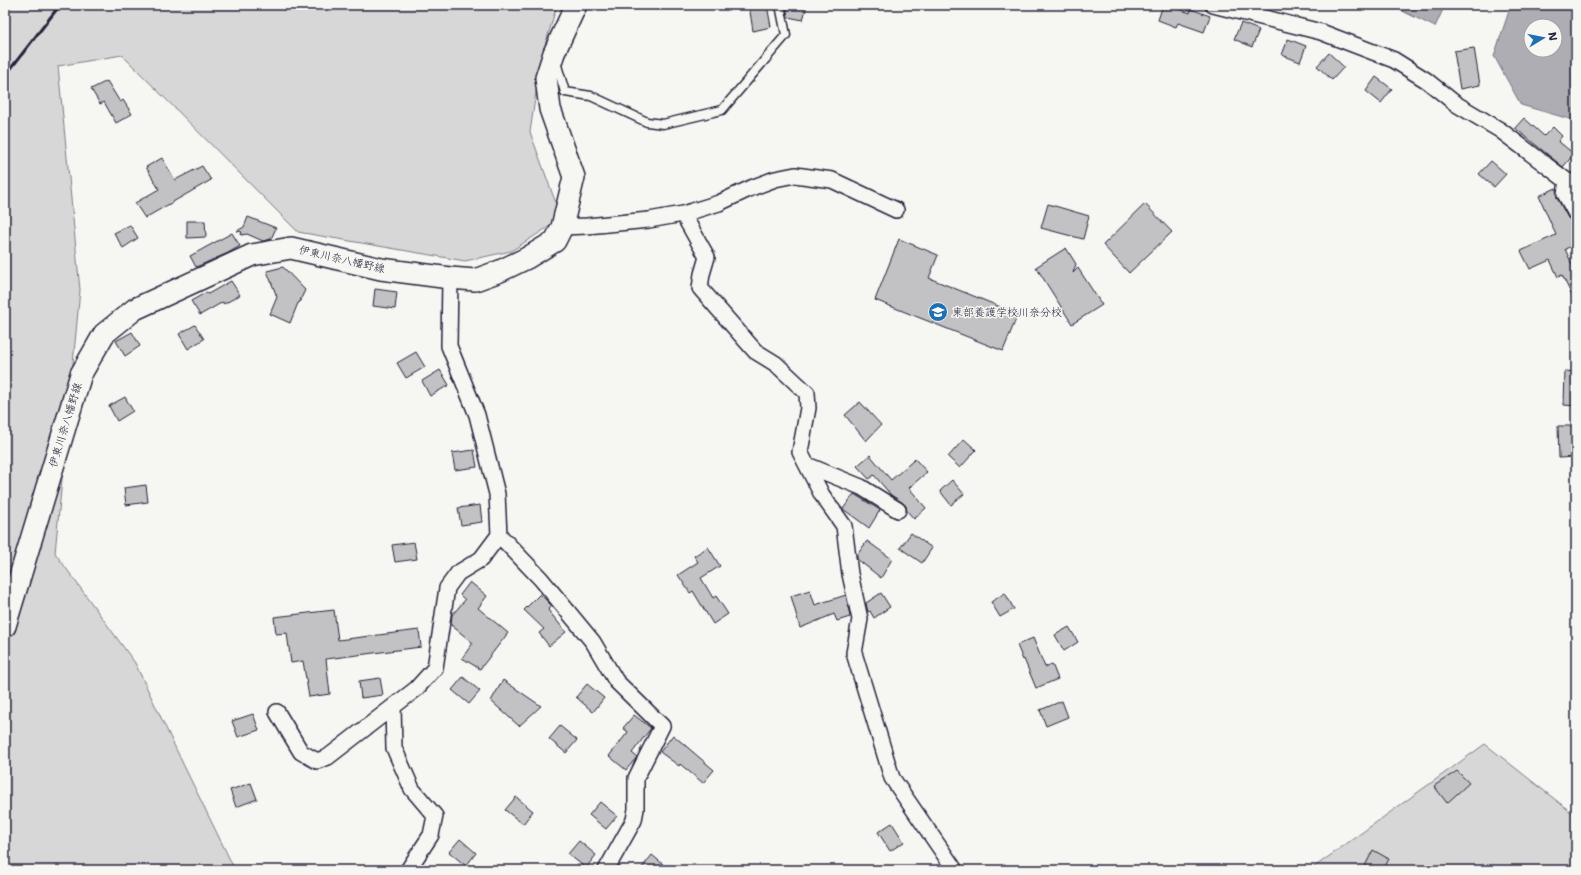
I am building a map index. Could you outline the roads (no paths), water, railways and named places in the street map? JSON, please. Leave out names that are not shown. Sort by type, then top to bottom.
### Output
[{"type":"main road","name":"伊東川奈八幡野線","points":[[5,626],[81,374],[104,334],[134,309],[252,255],[291,248],[381,269],[474,280],[500,271],[527,258],[555,241],[562,227],[574,177],[550,109],[546,78],[554,53],[576,5]]},
{"type":"street","points":[[1213,5],[1321,32],[1394,60],[1426,80],[1456,104],[1500,130],[1571,182],[1565,194],[1576,214]]},
{"type":"street","points":[[562,227],[633,222],[683,214],[719,203],[775,179],[795,175],[832,180],[896,210]]},
{"type":"street","points":[[683,214],[707,257],[700,288],[755,350],[776,364],[807,393],[808,408],[800,452],[822,495],[844,526],[850,574],[860,618],[854,653],[892,778],[955,870]]},
{"type":"street","points":[[277,712],[301,752],[317,762],[328,757],[416,689],[435,668],[447,588],[458,574],[481,559],[499,535],[497,494],[477,415],[449,346],[450,278]]},
{"type":"street","points":[[807,465],[861,486],[898,510]]},
{"type":"street","points":[[499,535],[541,579],[593,642],[616,681],[662,726],[636,778],[636,809],[634,820],[606,870]]},
{"type":"street","points":[[393,707],[394,748],[412,789],[435,816],[431,836],[412,868]]},
{"type":"lane","points":[[554,53],[565,92],[591,96],[647,122],[663,124],[722,110],[786,35],[780,5]]},
{"type":"railway","points":[[5,76],[60,5]]},
{"type":"place","name":"東部養護学校川奈分校","points":[[938,312]]}]
